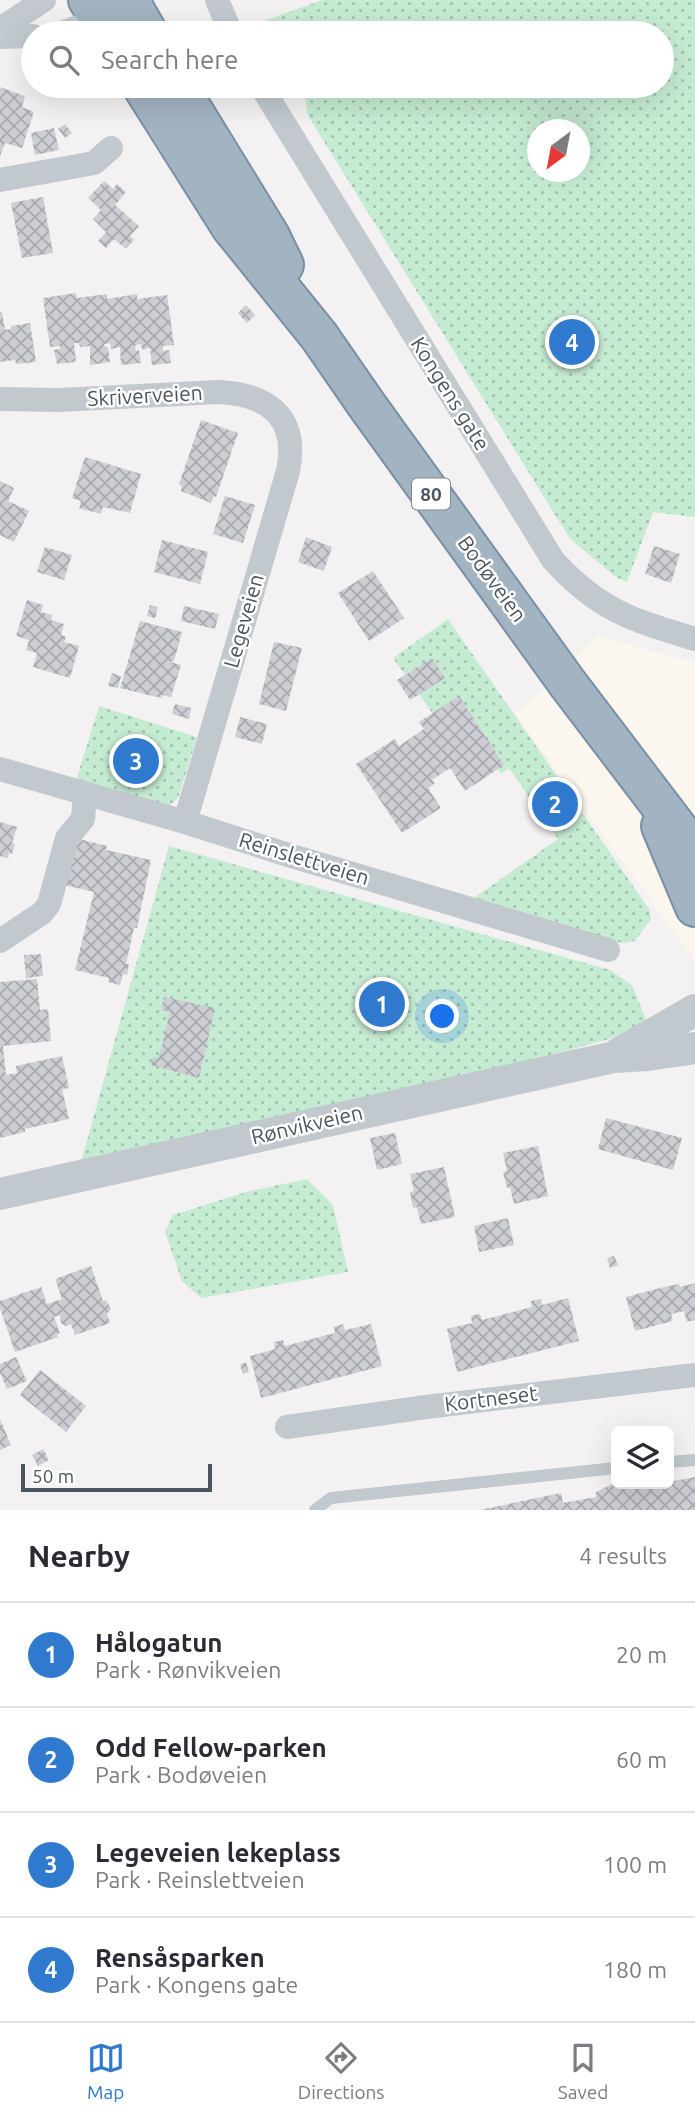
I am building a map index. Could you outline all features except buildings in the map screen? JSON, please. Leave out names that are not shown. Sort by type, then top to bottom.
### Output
[{"type":"highway","points":[[108,10],[127,21]]},
{"type":"highway","name":"Bodøveien","points":[[150,98],[231,227],[319,336],[644,785],[695,851]]},
{"type":"highway","name":"Bodøveien","points":[[185,98],[270,236],[319,336]]},
{"type":"highway","name":"Bodøveien","points":[[644,785],[695,907]]},
{"type":"street","points":[[0,29],[44,0]]},
{"type":"street","points":[[225,2],[229,21]]},
{"type":"street","points":[[86,21],[108,10]]},
{"type":"street","points":[[0,37],[21,36]]},
{"type":"street","name":"Kongens gate","points":[[268,98],[553,560],[574,583],[613,610],[628,618],[695,639]]},
{"type":"street","points":[[0,180],[94,163],[111,148]]},
{"type":"street","name":"Skriverveien","points":[[0,399],[59,400],[240,393],[259,399],[273,408],[282,420]]},
{"type":"street","name":"Legeveien","points":[[185,822],[288,471],[289,438],[282,420]]},
{"type":"street","name":"Reinslettveien","points":[[0,769],[608,950]]},
{"type":"street","points":[[0,941],[42,913],[49,904],[67,838],[83,819],[85,795]]},
{"type":"street","name":"Rønvikveien","points":[[614,1057],[695,1010]]},
{"type":"street","name":"Rønvikveien","points":[[0,1194],[614,1057],[695,1048]]},
{"type":"street","name":"Kortneset","points":[[287,1427],[426,1407],[695,1375]]},
{"type":"lane","points":[[674,1462],[695,1460]]},
{"type":"lane","points":[[315,1510],[331,1498],[611,1469]]},
{"type":"shaded area","points":[[598,636],[695,663],[695,961],[515,714]]},
{"type":"green space","points":[[322,0],[695,0],[695,517],[653,512],[627,582],[616,577],[570,539],[307,114],[305,98],[674,98],[674,21],[264,21]]},
{"type":"green space","points":[[448,619],[649,909],[651,919],[635,941],[624,943],[608,940],[471,900],[558,839],[509,768],[501,774],[455,706],[436,718],[393,658]]},
{"type":"green space","points":[[99,706],[197,737],[178,798],[168,807],[75,784]]},
{"type":"green space","points":[[169,846],[610,970],[632,985],[648,1024],[609,1039],[533,1060],[81,1162]]},
{"type":"green space","points":[[307,1179],[333,1205],[348,1272],[201,1298],[182,1281],[165,1232],[173,1215],[246,1192]]},
{"type":"place","name":"Rensåsparken","points":[[572,342]]},
{"type":"place","name":"Legeveien lekeplass","points":[[136,761]]},
{"type":"place","name":"Odd Fellow-parken","points":[[555,804]]},
{"type":"place","name":"Hålogatun","points":[[382,1004]]}]
